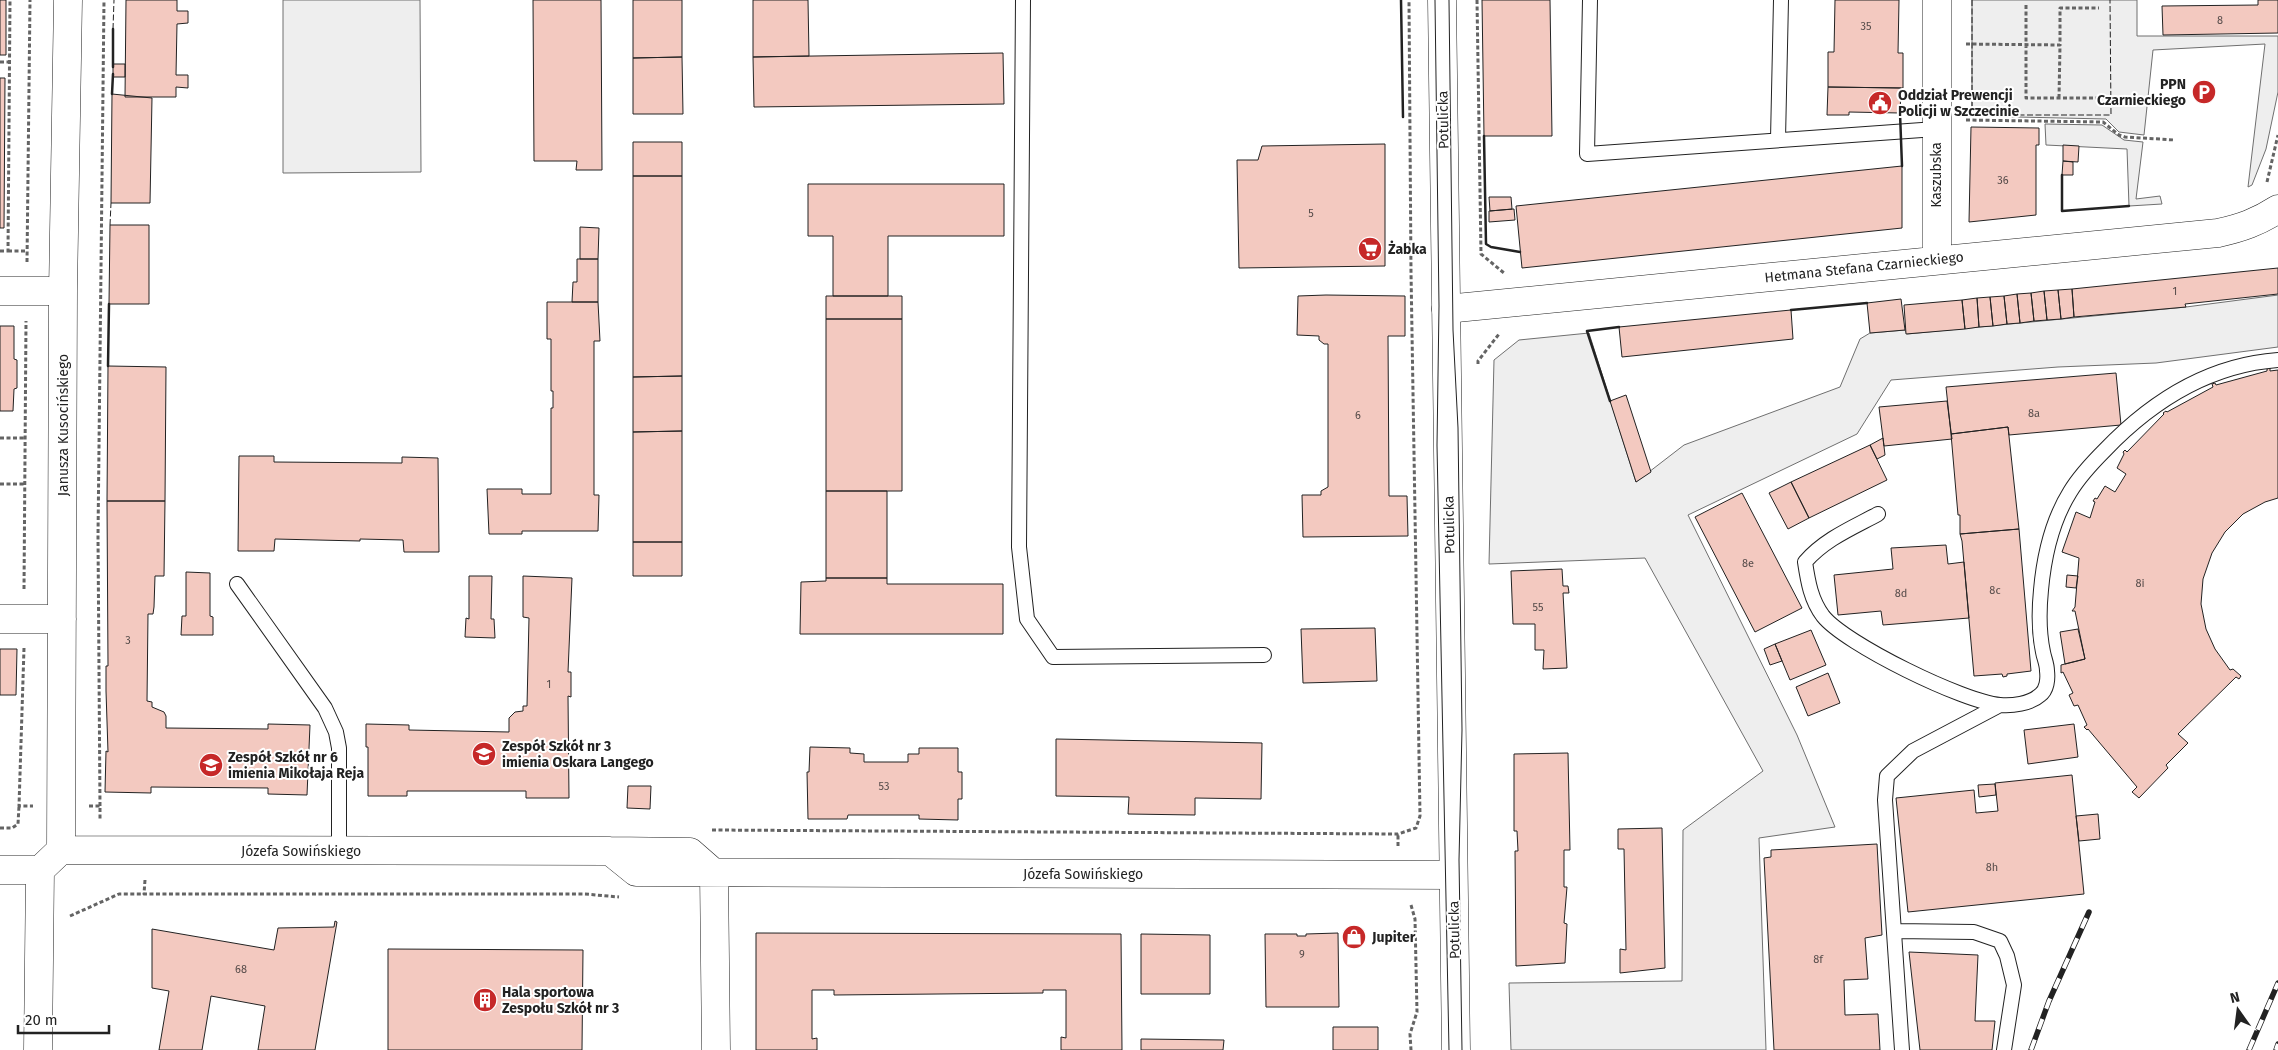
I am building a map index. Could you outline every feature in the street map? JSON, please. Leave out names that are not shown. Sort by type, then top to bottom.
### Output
[{"type":"street","name":"Janusza Kusocińskiego","points":[[61,850],[63,291],[68,0]]},
{"type":"street","name":"Potulicka","points":[[1442,0],[1456,1050]]},
{"type":"street","name":"Kaszubska","points":[[1937,0],[1937,259]]},
{"type":"street","name":"Hetmana Stefana Czarnieckiego","points":[[1446,309],[1937,259],[2218,233],[2250,224],[2272,200]]},
{"type":"street","points":[[13,291],[63,291]]},
{"type":"street","points":[[12,619],[62,619]]},
{"type":"street","points":[[0,870],[40,870],[61,850]]},
{"type":"street","name":"Józefa Sowińskiego","points":[[61,850],[690,852],[714,873],[1453,875]]},
{"type":"street","points":[[38,1050],[40,870]]},
{"type":"street","points":[[714,873],[716,1050]]},
{"type":"lane","points":[[1023,0],[1019,547],[1027,619],[1053,657],[1264,655]]},
{"type":"lane","points":[[1590,0],[1587,154],[1936,129]]},
{"type":"lane","points":[[1778,139],[1782,0]]},
{"type":"lane","points":[[1878,514],[1816,549],[1805,562],[1809,589],[1815,604],[1830,624],[1862,646],[1912,673],[1963,696],[2000,705],[2030,702],[2040,695],[2046,687],[2048,671],[2043,650],[2040,617],[2044,560],[2058,515],[2070,491],[2091,465],[2137,420],[2182,389],[2209,376],[2233,368],[2278,360]]},
{"type":"lane","points":[[237,584],[325,708],[336,732],[339,748],[339,851]]},
{"type":"lane","points":[[1902,1050],[1884,800],[1887,776],[1913,751],[2000,705]]},
{"type":"lane","points":[[1894,931],[1974,932],[2000,941],[2007,956],[2014,986],[2004,1050]]},
{"type":"path","points":[[8,252],[10,0]]},
{"type":"path","points":[[0,828],[12,828],[18,824],[20,806],[12,619],[24,484],[25,438],[13,291],[27,251],[30,0]]},
{"type":"path","points":[[100,826],[98,536],[104,0]]},
{"type":"path","points":[[703,830],[1398,834],[1416,828],[1420,816],[1411,272],[1409,0]]},
{"type":"path","points":[[1477,0],[1481,254],[1504,273],[1514,272]]},
{"type":"path","points":[[2026,5],[2026,98],[2100,98]]},
{"type":"path","points":[[2059,98],[2060,8],[2099,8]]},
{"type":"path","points":[[1966,54],[1967,35]]},
{"type":"path","points":[[1966,44],[2060,45]]},
{"type":"path","points":[[0,62],[10,62]]},
{"type":"path","points":[[1965,110],[1965,129]]},
{"type":"path","points":[[1965,120],[2103,122],[2119,135],[2125,137],[2175,140]]},
{"type":"path","points":[[2272,200],[2278,135]]},
{"type":"path","points":[[0,251],[27,251]]},
{"type":"path","points":[[0,438],[25,438]]},
{"type":"path","points":[[0,484],[24,484]]},
{"type":"path","points":[[20,806],[100,806]]},
{"type":"path","points":[[66,918],[119,894],[144,894]]},
{"type":"path","points":[[1404,901],[1410,904],[1415,920],[1417,1012],[1410,1034],[1411,1050]]},
{"type":"shaded area","points":[[283,0],[420,0],[421,172],[283,173]]},
{"type":"shaded area","points":[[1972,0],[2137,0],[2137,36],[2278,36],[2278,92],[2266,149],[2252,185],[2248,187],[2265,44],[2153,50],[2144,135],[2119,132],[2106,119],[1972,116]]},
{"type":"shaded area","points":[[2045,124],[2102,125],[2124,140],[2143,142],[2136,199],[2160,196],[2162,204],[2129,206],[2127,149],[2046,145]]},
{"type":"shaded area","points":[[2278,295],[2278,347],[2156,363],[2058,367],[1891,380],[1857,434],[1688,515],[1797,735],[1835,827],[1759,838],[1766,1050],[1511,1050],[1509,983],[1682,981],[1683,830],[1763,771],[1645,558],[1489,564],[1494,360],[1519,340],[1589,333],[1636,482],[1684,445],[1840,387],[1860,339],[1870,333],[1905,330],[1907,334],[2186,307]]},
{"type":"building","points":[[0,0],[6,0],[6,55],[0,55]]},
{"type":"building","points":[[126,0],[177,0],[177,11],[188,11],[188,23],[177,24],[176,75],[188,75],[188,88],[176,87],[176,97],[125,97]]},
{"type":"building","points":[[533,0],[601,0],[602,170],[576,170],[577,161],[534,161]]},
{"type":"building","points":[[633,0],[682,0],[682,57],[633,58]]},
{"type":"building","points":[[753,0],[808,0],[809,56],[753,57]]},
{"type":"building","points":[[1482,0],[1550,0],[1552,136],[1484,136]]},
{"type":"building","points":[[1835,0],[1899,0],[1898,53],[1903,53],[1903,88],[1828,87],[1828,52],[1834,52]]},
{"type":"building","points":[[2258,0],[2278,0],[2278,33],[2163,35],[2162,6],[2258,5]]},
{"type":"building","points":[[1003,53],[1004,104],[754,107],[753,57]]},
{"type":"building","points":[[682,57],[683,114],[633,114],[633,58]]},
{"type":"building","points":[[113,64],[125,64],[125,77],[113,77]]},
{"type":"building","points":[[0,78],[5,78],[4,228],[0,228]]},
{"type":"building","points":[[1828,87],[1901,88],[1900,113],[1849,112],[1849,115],[1827,115]]},
{"type":"building","points":[[112,94],[152,98],[150,203],[111,203]]},
{"type":"building","points":[[1971,127],[2039,128],[2039,145],[2036,145],[2036,215],[1969,222]]},
{"type":"building","points":[[633,142],[682,142],[682,176],[633,176]]},
{"type":"building","points":[[1385,144],[1385,266],[1239,268],[1237,160],[1258,160],[1262,146]]},
{"type":"building","points":[[2063,145],[2079,146],[2078,162],[2063,161]]},
{"type":"building","points":[[2063,161],[2073,162],[2073,175],[2062,175]]},
{"type":"building","points":[[1902,166],[1902,228],[1522,268],[1516,206]]},
{"type":"building","points":[[633,176],[682,176],[682,376],[633,377]]},
{"type":"building","points":[[808,184],[1004,184],[1004,236],[888,236],[888,296],[833,296],[833,236],[808,236]]},
{"type":"building","points":[[1489,197],[1511,197],[1512,209],[1490,211]]},
{"type":"building","points":[[1514,209],[1515,220],[1489,222],[1489,211]]},
{"type":"building","points":[[110,225],[149,225],[149,304],[109,304]]},
{"type":"building","points":[[580,227],[599,228],[598,259],[580,259]]},
{"type":"building","points":[[577,259],[598,259],[598,302],[572,302],[573,282],[577,282]]},
{"type":"building","points":[[2278,268],[2278,294],[2185,304],[2186,307],[2074,317],[2072,289]]},
{"type":"building","points":[[2072,289],[2074,317],[2061,319],[2058,290]]},
{"type":"building","points":[[2058,290],[2061,319],[2047,320],[2044,291]]},
{"type":"building","points":[[2044,291],[2047,320],[2034,321],[2031,293]]},
{"type":"building","points":[[2031,293],[2034,321],[2020,323],[2017,294]]},
{"type":"building","points":[[2017,294],[2020,323],[2007,324],[2004,296]]},
{"type":"building","points":[[826,296],[902,296],[902,319],[826,319]]},
{"type":"building","points":[[1298,296],[1405,296],[1405,336],[1388,336],[1389,496],[1407,496],[1408,536],[1303,537],[1302,495],[1321,495],[1321,491],[1328,487],[1328,344],[1324,344],[1319,340],[1319,336],[1297,335]]},
{"type":"building","points":[[2004,296],[2007,324],[1993,326],[1990,297]]},
{"type":"building","points":[[1990,297],[1993,326],[1979,327],[1977,298]]},
{"type":"building","points":[[1977,298],[1979,327],[1965,329],[1962,300]]},
{"type":"building","points":[[1901,299],[1905,330],[1870,333],[1867,303]]},
{"type":"building","points":[[1962,300],[1965,329],[1906,334],[1904,305]]},
{"type":"building","points":[[547,302],[598,302],[600,341],[594,341],[594,495],[599,495],[598,531],[522,531],[522,534],[489,534],[487,489],[522,489],[522,494],[551,494],[551,408],[553,408],[553,391],[551,391],[551,339],[547,339]]},
{"type":"building","points":[[1791,310],[1793,339],[1622,357],[1619,327]]},
{"type":"building","points":[[826,319],[902,319],[902,491],[826,491]]},
{"type":"building","points":[[0,326],[14,326],[14,359],[17,360],[17,388],[14,389],[13,411],[0,411]]},
{"type":"building","points":[[108,366],[166,367],[165,501],[107,501]]},
{"type":"building","points":[[2270,368],[2270,371],[2278,370],[2278,498],[2265,502],[2243,514],[2225,532],[2212,553],[2203,579],[2201,604],[2206,629],[2215,649],[2230,670],[2233,669],[2241,676],[2239,679],[2236,677],[2178,734],[2188,743],[2166,765],[2168,768],[2139,798],[2132,792],[2137,787],[2088,729],[2084,727],[2087,725],[2078,705],[2074,706],[2069,695],[2073,693],[2063,672],[2061,673],[2061,665],[2085,659],[2075,611],[2072,611],[2075,607],[2079,558],[2062,552],[2076,512],[2090,518],[2095,502],[2093,501],[2095,498],[2097,499],[2105,486],[2115,492],[2126,474],[2117,468],[2124,454],[2123,452],[2125,450],[2127,452],[2163,413],[2213,387],[2212,384],[2215,383],[2216,385],[2267,371]]},
{"type":"building","points":[[2116,373],[2121,425],[2009,435],[2008,427],[1951,434],[1946,387]]},
{"type":"building","points":[[682,376],[682,431],[633,432],[633,377]]},
{"type":"building","points":[[1626,395],[1651,472],[1636,482],[1610,401]]},
{"type":"building","points":[[1947,401],[1952,439],[1884,446],[1879,407]]},
{"type":"building","points":[[2008,427],[2019,529],[1960,534],[1960,515],[1958,515],[1951,434]]},
{"type":"building","points":[[682,431],[682,542],[633,542],[633,432]]},
{"type":"building","points":[[1883,438],[1885,455],[1877,459],[1870,445]]},
{"type":"building","points":[[1870,445],[1887,480],[1809,518],[1791,482]]},
{"type":"building","points":[[239,456],[274,456],[274,462],[402,463],[402,457],[438,458],[439,552],[404,552],[403,540],[360,539],[360,541],[275,539],[274,551],[238,551]]},
{"type":"building","points":[[1791,482],[1809,518],[1788,529],[1769,493]]},
{"type":"building","points":[[826,491],[887,491],[887,578],[826,578]]},
{"type":"building","points":[[1742,493],[1802,608],[1755,632],[1695,517]]},
{"type":"building","points":[[107,501],[165,501],[164,576],[155,576],[153,614],[148,614],[147,701],[152,702],[152,707],[164,712],[166,728],[268,729],[268,724],[310,725],[307,795],[268,794],[268,788],[151,787],[151,793],[105,792],[106,751],[108,752],[106,691],[106,666],[108,666]]},
{"type":"building","points":[[2019,529],[2031,671],[2007,674],[2007,676],[2003,677],[2002,674],[1974,676],[1960,534]]},
{"type":"building","points":[[633,542],[682,542],[682,576],[633,576]]},
{"type":"building","points":[[1946,545],[1948,564],[1964,562],[1969,618],[1883,625],[1881,611],[1838,615],[1834,575],[1893,569],[1891,548]]},
{"type":"building","points":[[1562,569],[1563,586],[1568,586],[1569,593],[1563,593],[1567,668],[1543,669],[1544,650],[1535,650],[1535,624],[1513,624],[1511,571]]},
{"type":"building","points":[[186,572],[210,573],[210,616],[213,617],[213,635],[181,635],[182,616],[186,616]]},
{"type":"building","points":[[2067,575],[2078,576],[2076,588],[2066,587]]},
{"type":"building","points":[[469,576],[492,576],[491,619],[494,619],[495,638],[465,637],[466,618],[469,619]]},
{"type":"building","points":[[523,576],[572,578],[568,672],[571,672],[571,697],[568,696],[569,798],[526,798],[526,791],[407,791],[407,796],[368,796],[366,724],[409,725],[409,730],[509,732],[509,718],[515,712],[523,711],[523,706],[527,706],[529,618],[523,617]]},
{"type":"building","points":[[826,578],[887,578],[887,584],[1003,584],[1003,634],[800,634],[801,582],[826,581]]},
{"type":"building","points":[[1375,628],[1377,681],[1303,683],[1301,629]]},
{"type":"building","points":[[2078,629],[2085,659],[2065,664],[2060,632]]},
{"type":"building","points":[[1811,630],[1826,665],[1790,680],[1775,644]]},
{"type":"building","points":[[1775,644],[1782,661],[1770,665],[1764,649]]},
{"type":"building","points":[[0,649],[17,649],[16,695],[0,695]]},
{"type":"building","points":[[1828,673],[1840,703],[1808,716],[1796,687]]},
{"type":"building","points":[[2074,724],[2078,757],[2028,764],[2024,730]]},
{"type":"building","points":[[1056,739],[1262,743],[1261,799],[1195,798],[1195,815],[1128,814],[1129,797],[1056,796]]},
{"type":"building","points":[[810,747],[850,748],[850,753],[864,754],[864,762],[908,762],[908,754],[919,754],[919,748],[958,748],[958,772],[962,772],[962,799],[958,799],[958,820],[919,819],[919,815],[848,815],[847,819],[808,819],[807,772],[809,772]]},
{"type":"building","points":[[1568,753],[1570,850],[1564,850],[1564,887],[1567,887],[1564,923],[1567,924],[1565,963],[1516,966],[1515,851],[1518,851],[1517,831],[1514,831],[1514,754]]},
{"type":"building","points":[[2072,775],[2084,894],[1908,912],[1896,798],[1974,790],[1976,813],[1998,811],[1995,783]]},
{"type":"building","points":[[1995,784],[1996,795],[1979,797],[1978,785]]},
{"type":"building","points":[[628,786],[651,786],[650,809],[627,808]]},
{"type":"building","points":[[2098,814],[2100,839],[2079,841],[2076,816]]},
{"type":"building","points":[[1662,828],[1665,968],[1620,973],[1620,949],[1626,950],[1624,849],[1618,849],[1618,829]]},
{"type":"building","points":[[1877,844],[1882,935],[1865,938],[1868,979],[1844,980],[1845,1015],[1878,1014],[1880,1050],[1774,1050],[1764,858],[1771,857],[1771,850]]},
{"type":"building","points":[[335,921],[337,922],[315,1050],[258,1050],[265,1006],[211,996],[202,1050],[159,1050],[169,991],[152,988],[152,929],[274,950],[278,928],[334,927]]},
{"type":"building","points":[[756,933],[1121,934],[1122,1050],[1061,1050],[1061,1037],[1066,1038],[1066,990],[1043,990],[1043,993],[834,995],[834,990],[812,990],[812,1039],[817,1038],[817,1050],[756,1050]]},
{"type":"building","points":[[1338,933],[1339,1007],[1266,1007],[1265,934],[1297,934],[1297,936],[1306,936],[1306,934]]},
{"type":"building","points":[[1141,934],[1210,935],[1210,994],[1141,994]]},
{"type":"building","name":"Hala sportowa Zespołu Szkół nr 3","points":[[388,949],[583,950],[582,1050],[388,1050]]},
{"type":"building","points":[[1909,952],[1978,955],[1975,1021],[1995,1021],[1992,1050],[1920,1050]]},
{"type":"building","points":[[1333,1027],[1378,1027],[1378,1050],[1333,1050]]},
{"type":"building","points":[[1141,1039],[1224,1040],[1223,1050],[1141,1050]]},
{"type":"tram line","points":[[1435,0],[1439,306],[1437,445],[1449,1050]]},
{"type":"tram line","points":[[1449,0],[1453,330],[1458,428],[1462,730],[1459,860],[1462,1050]]},
{"type":"railway","points":[[2031,1050],[2049,1001],[2089,912]]},
{"type":"railway","points":[[2249,1050],[2278,983]]},
{"type":"railway","points":[[2276,1050],[2278,1044]]},
{"type":"fence","points":[[113,29],[114,0]]},
{"type":"fence","points":[[1972,0],[1972,115],[2111,115],[2110,0]]},
{"type":"fence","points":[[110,225],[111,203]]},
{"type":"wall","points":[[1401,0],[1403,117]]},
{"type":"wall","points":[[113,29],[113,67]]},
{"type":"wall","points":[[112,94],[113,74]]},
{"type":"wall","points":[[1900,113],[1902,166]]},
{"type":"wall","points":[[1484,136],[1486,244],[1491,247],[1520,252]]},
{"type":"wall","points":[[2062,175],[2062,211],[2129,206]]},
{"type":"wall","points":[[1791,310],[1867,303]]},
{"type":"wall","points":[[108,366],[109,304]]},
{"type":"wall","points":[[1610,401],[1587,331],[1619,327]]},
{"type":"place","name":"PPN Czarnieckiego","points":[[2204,92]]},
{"type":"place","name":"Oddział Prewencji Policji w Szczecinie","points":[[1880,103]]},
{"type":"place","name":"Żabka","points":[[1370,249]]},
{"type":"place","name":"Zespół Szkół nr 3 imienia Oskara Langego","points":[[484,754]]},
{"type":"place","name":"Zespół Szkół nr 6 imienia Mikołaja Reja","points":[[211,765]]},
{"type":"place","name":"Jupiter","points":[[1354,937]]},
{"type":"place","name":"Hala sportowa Zespołu Szkół nr 3","points":[[485,1000]]}]
